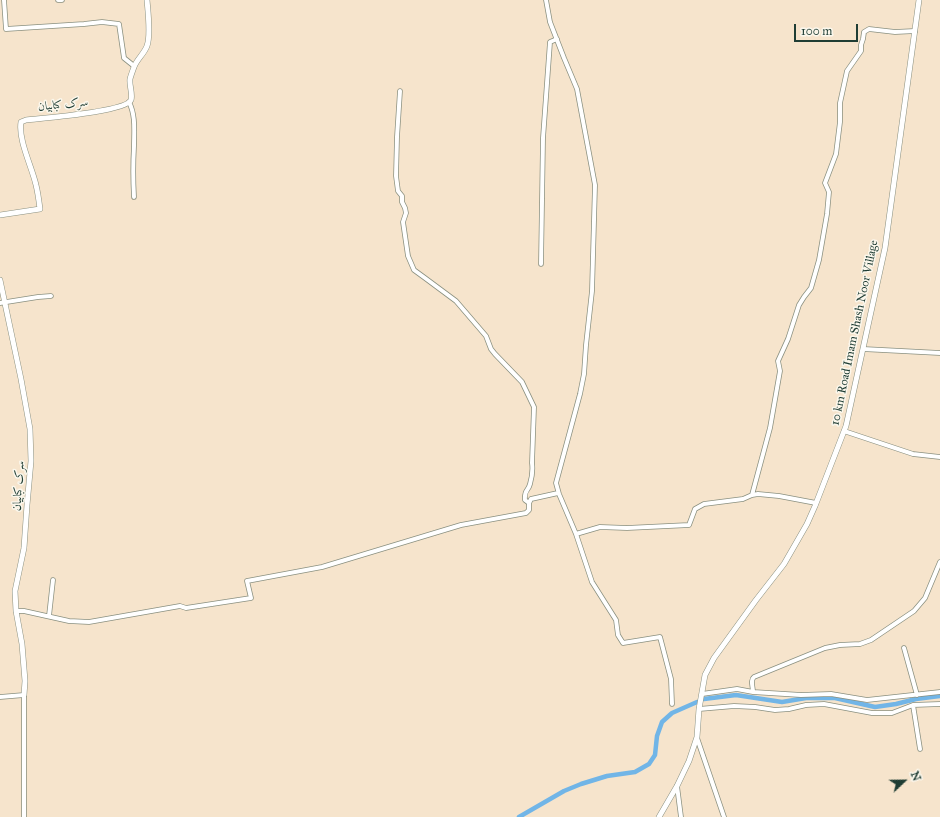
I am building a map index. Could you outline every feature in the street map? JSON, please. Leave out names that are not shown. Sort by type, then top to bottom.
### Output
[{"type":"street","points":[[4,0],[6,29],[102,22],[119,24],[124,58],[134,66]]},
{"type":"street","points":[[134,197],[134,121],[133,110],[129,102],[131,98],[130,79],[134,66],[147,44],[147,0]]},
{"type":"street","points":[[546,0],[550,22],[577,89],[595,185],[592,291],[584,374],[556,483],[558,493],[576,534],[592,582],[616,620],[618,635],[623,643],[660,637],[671,679],[672,704]]},
{"type":"street","name":"10 km Road Imam Shash Noor Village","points":[[659,817],[677,786],[689,761],[697,737],[698,709],[705,675],[714,658],[784,564],[807,524],[846,426],[885,248],[919,0]]},
{"type":"street","points":[[752,495],[770,428],[780,371],[778,361],[788,339],[799,305],[811,288],[819,260],[827,214],[829,192],[825,183],[836,154],[840,122],[840,103],[847,71],[861,51],[864,32],[869,29],[895,32],[915,31]]},
{"type":"street","points":[[541,264],[543,138],[550,42],[557,39]]},
{"type":"street","points":[[400,91],[396,176],[398,191],[402,196],[402,202],[406,213],[403,222],[408,256],[414,270],[456,301],[467,313],[486,336],[491,349],[522,382],[534,407],[533,469],[530,486],[524,494],[525,500],[529,503]]},
{"type":"street","name":"سرک کبابیان","points":[[0,215],[40,209],[36,185],[25,150],[20,127],[21,122],[26,120],[103,111],[129,102]]},
{"type":"street","name":"سرک کبابیان","points":[[0,280],[2,302],[21,379],[30,429],[31,461],[24,548],[15,591],[16,611],[22,644],[25,681],[24,695]]},
{"type":"street","points":[[2,302],[52,296]]},
{"type":"street","points":[[863,349],[940,353]]},
{"type":"street","points":[[844,430],[913,454],[940,457]]},
{"type":"street","points":[[16,611],[24,611],[69,621],[89,622],[180,606],[186,608],[251,598],[247,581],[322,567],[461,525],[526,513],[531,499],[558,493]]},
{"type":"street","points":[[576,534],[600,527],[627,528],[689,525],[694,509],[704,504],[743,499],[758,494],[779,496],[816,503]]},
{"type":"street","points":[[753,692],[752,680],[754,677],[825,648],[840,645],[860,644],[871,640],[914,611],[925,598],[940,562]]},
{"type":"street","points":[[48,616],[53,580]]},
{"type":"street","points":[[904,648],[917,695]]},
{"type":"street","points":[[702,694],[737,689],[753,692],[801,695],[831,694],[867,700],[940,692]]},
{"type":"street","points":[[0,697],[24,695],[24,817]]},
{"type":"street","points":[[698,709],[734,706],[775,710],[824,704],[872,713],[892,713],[913,705],[940,704]]},
{"type":"street","points":[[913,705],[920,749]]},
{"type":"street","points":[[697,737],[724,817]]},
{"type":"street","points":[[677,786],[681,817]]},
{"type":"waterway","points":[[704,699],[736,695],[782,702],[806,698],[835,698],[875,707],[940,696]]},
{"type":"waterway","points":[[519,817],[564,791],[581,784],[607,776],[635,772],[649,764],[655,755],[657,736],[662,722],[672,713],[697,702]]}]
